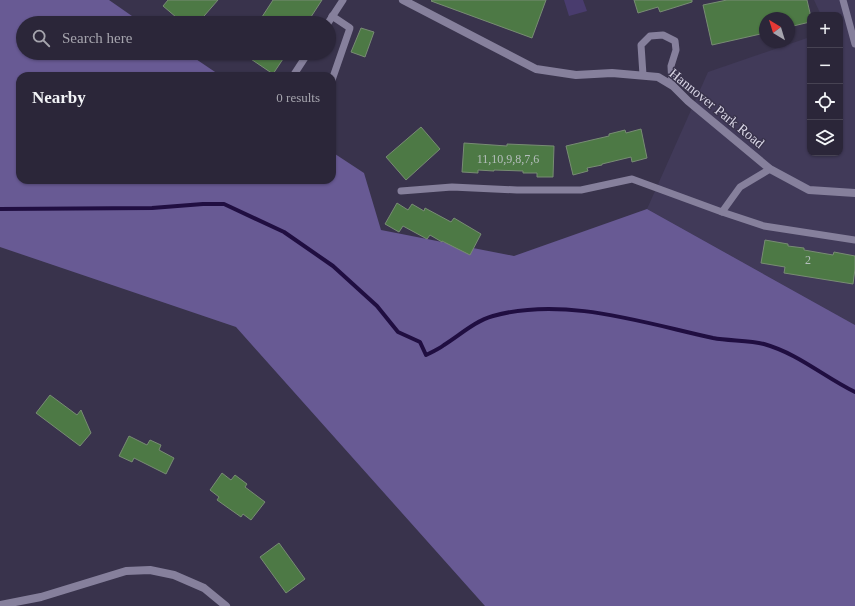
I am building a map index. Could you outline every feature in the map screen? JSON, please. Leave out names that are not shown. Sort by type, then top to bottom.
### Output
[{"type":"street","name":"Hannover Park Road","points":[[403,0],[536,69],[576,75],[612,73],[658,77],[672,85],[688,101],[770,169],[809,190],[855,193]]},
{"type":"street","points":[[0,605],[41,597],[126,571],[150,570],[174,575],[204,588],[226,606]]},
{"type":"lane","points":[[332,16],[343,0]]},
{"type":"lane","points":[[844,0],[853,25],[855,44]]},
{"type":"lane","points":[[335,72],[350,28],[336,19]]},
{"type":"lane","points":[[643,75],[641,45],[650,36],[663,35],[675,41],[676,50],[671,66],[672,85]]},
{"type":"lane","points":[[296,72],[303,60]]},
{"type":"lane","points":[[722,212],[740,187],[770,169]]},
{"type":"lane","points":[[401,191],[452,187],[517,190],[581,190],[632,179],[764,226],[855,240]]},
{"type":"shaded area","points":[[0,0],[109,0],[132,16],[16,16],[16,60],[197,60],[215,72],[16,72],[16,184],[336,184],[336,155],[364,173],[381,230],[514,256],[647,209],[855,325],[855,606],[485,606],[236,327],[0,247]]},
{"type":"shaded area","points":[[564,0],[583,0],[587,11],[569,16]]},
{"type":"shaded area","points":[[814,0],[855,0],[855,325],[647,209],[708,72],[778,48],[795,48],[795,42],[807,38],[807,156],[843,156],[843,12],[820,12]]},
{"type":"building","points":[[168,0],[218,0],[204,16],[175,16],[163,6]]},
{"type":"building","points":[[273,0],[322,0],[312,16],[263,16]]},
{"type":"building","points":[[546,0],[532,38],[431,1]]},
{"type":"building","points":[[634,0],[692,0],[692,2],[660,12],[658,7],[638,13]]},
{"type":"building","points":[[727,0],[807,0],[810,12],[807,12],[807,23],[795,26],[795,12],[759,12],[759,34],[712,45],[703,5]]},
{"type":"building","points":[[361,28],[374,32],[365,57],[351,52]]},
{"type":"building","points":[[252,60],[282,60],[274,72],[270,72]]},
{"type":"building","points":[[421,127],[440,149],[406,180],[386,157]]},
{"type":"building","points":[[641,129],[647,158],[632,162],[631,157],[587,168],[588,171],[573,175],[566,146],[609,136],[609,134],[625,130],[626,133]]},
{"type":"building","points":[[464,143],[507,146],[507,144],[554,146],[553,177],[537,177],[537,173],[523,173],[523,171],[478,170],[478,173],[462,172]]},
{"type":"building","points":[[397,203],[408,210],[412,204],[424,211],[425,208],[451,222],[454,218],[481,234],[470,255],[430,235],[427,239],[403,226],[399,232],[385,224]]},
{"type":"building","points":[[765,240],[788,244],[788,246],[804,248],[804,250],[833,255],[834,252],[855,256],[853,284],[784,273],[785,267],[761,263]]},
{"type":"building","points":[[50,395],[77,415],[81,410],[91,433],[80,446],[36,413]]},
{"type":"building","points":[[129,436],[147,445],[150,440],[161,445],[159,450],[174,458],[166,474],[134,458],[132,462],[119,456]]},
{"type":"building","points":[[222,473],[231,480],[235,475],[247,484],[245,487],[265,502],[251,520],[243,514],[241,517],[217,500],[219,497],[210,490]]},
{"type":"building","points":[[279,543],[305,579],[286,593],[260,557]]},
{"type":"waterway","points":[[0,209],[152,208],[224,204],[284,232],[333,266],[377,306],[398,332],[420,342],[426,355],[440,348],[486,318],[520,311],[548,309],[576,310],[632,319],[713,338],[764,344],[789,354],[855,392]]}]
